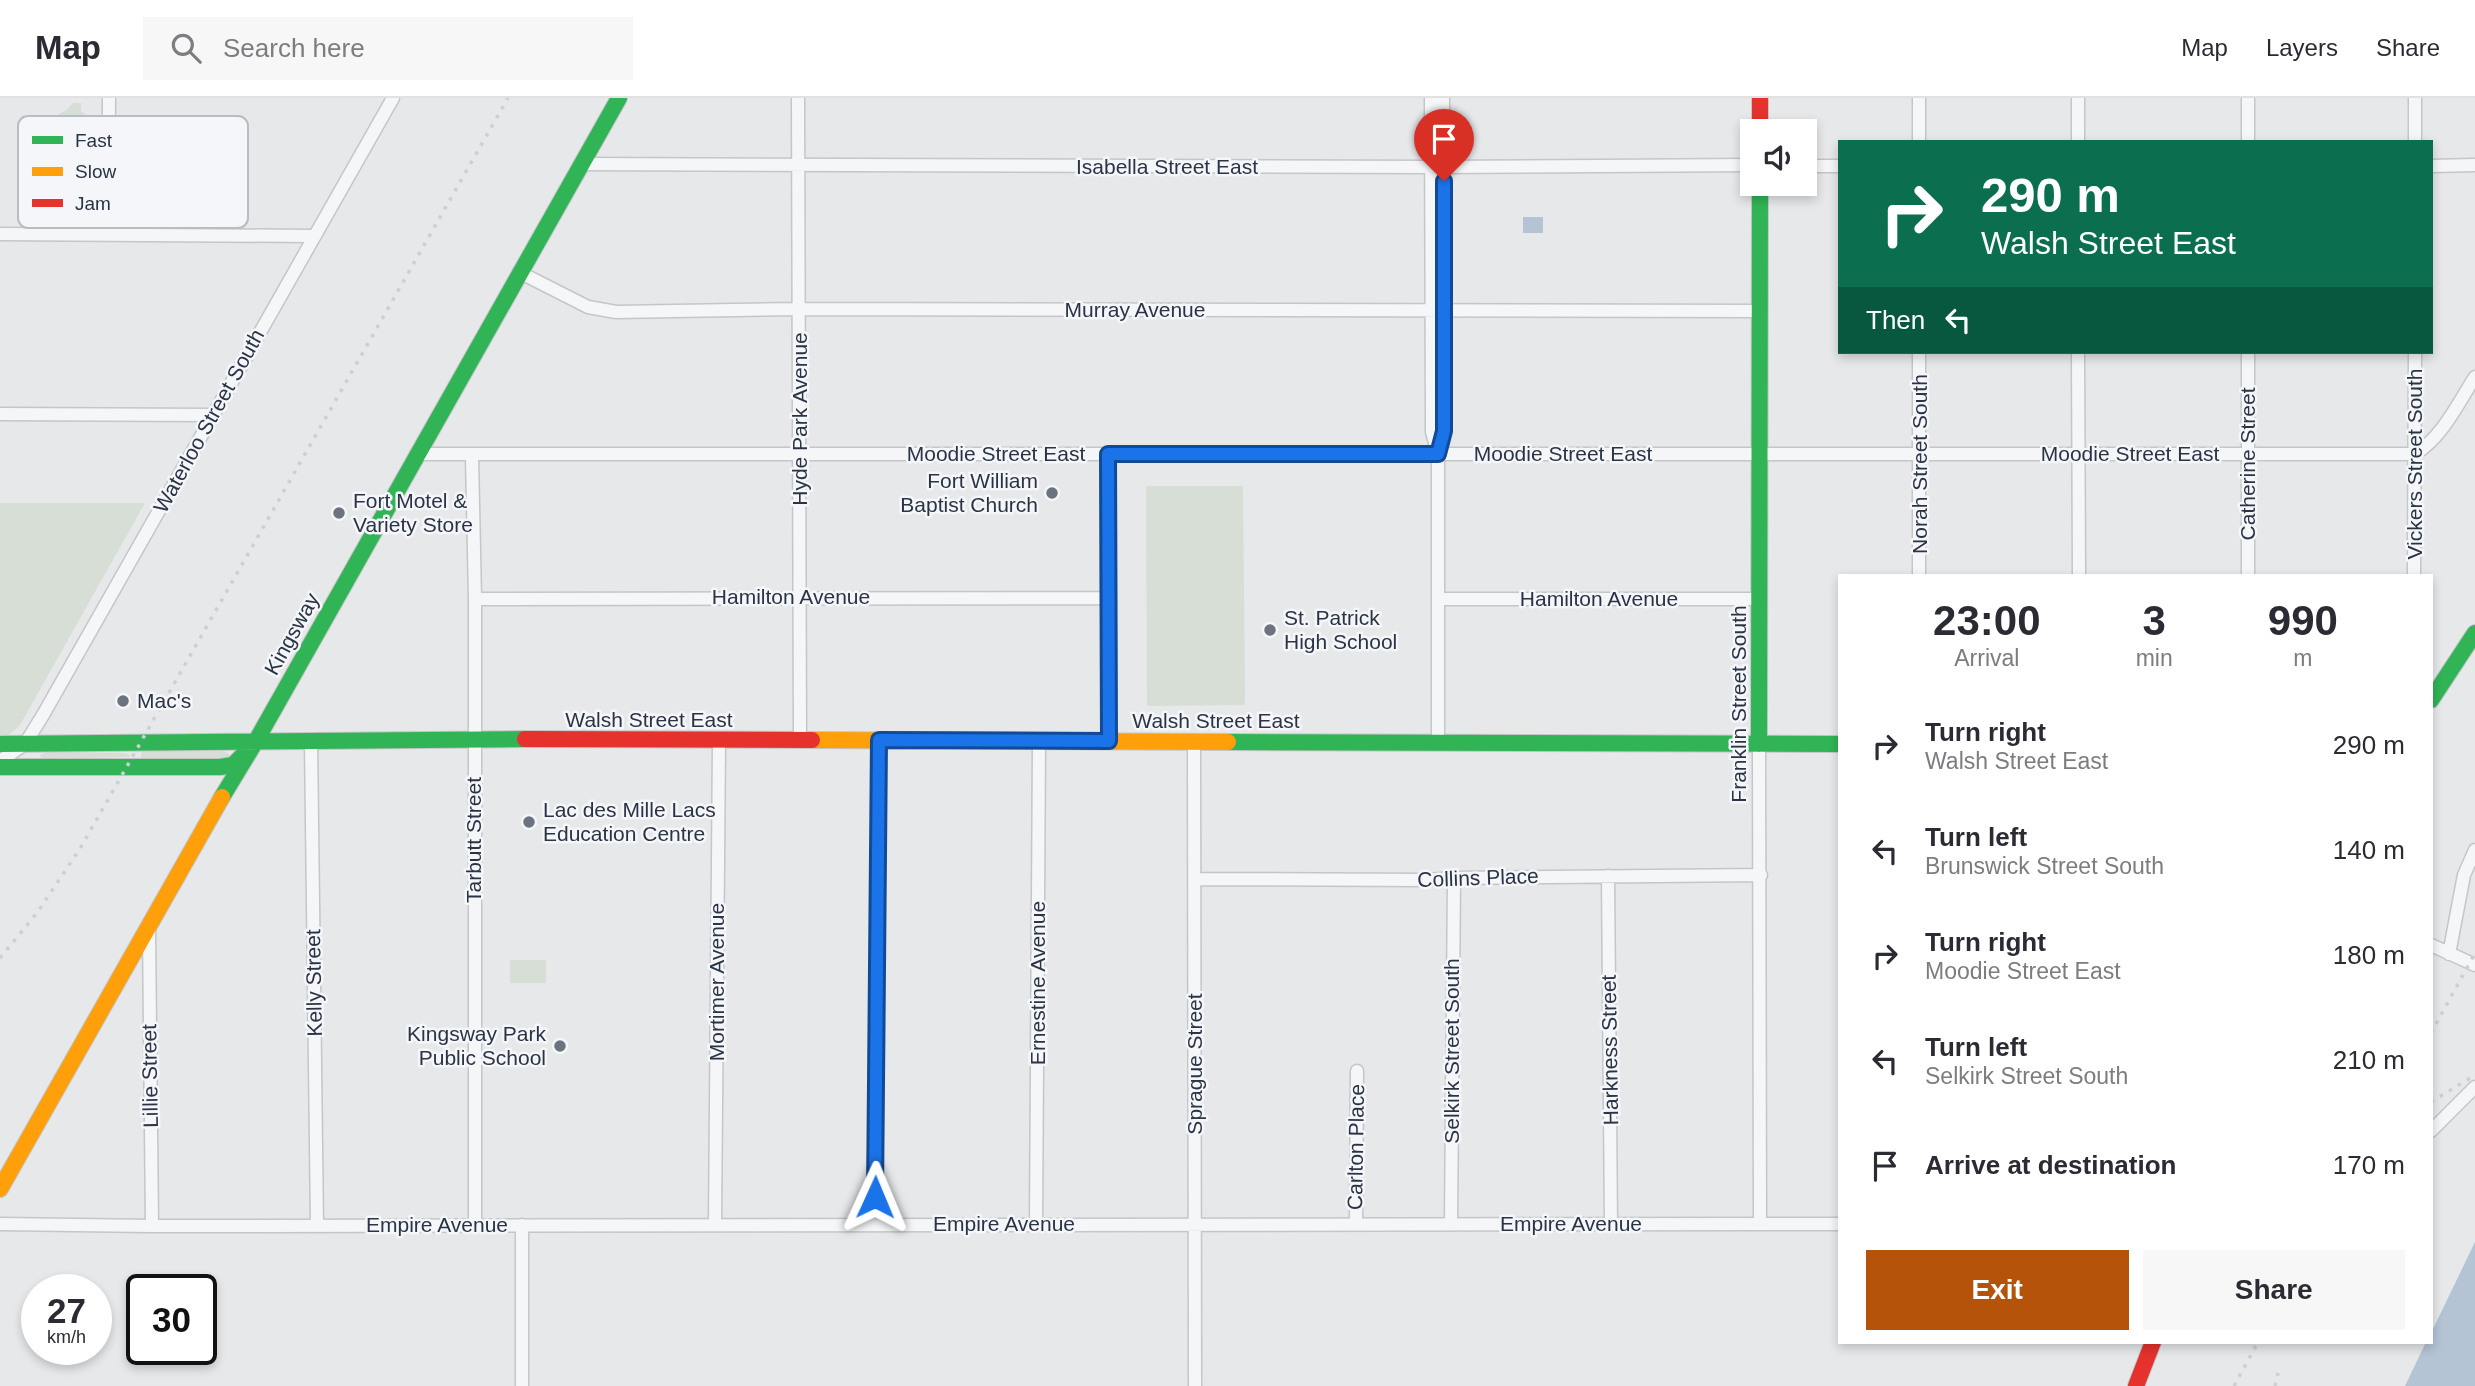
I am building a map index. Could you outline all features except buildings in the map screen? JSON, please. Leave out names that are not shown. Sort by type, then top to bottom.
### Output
[{"type":"street","points":[[109,98],[109,116]]},
{"type":"street","name":"Waterloo Street South","points":[[25,744],[393,98]]},
{"type":"street","name":"Kingsway","points":[[0,1189],[619,98]]},
{"type":"street","name":"Hyde Park Avenue","points":[[798,98],[800,740]]},
{"type":"street","points":[[1431,98],[1437,167],[1437,311],[1432,432],[1438,454],[1438,742]]},
{"type":"street","points":[[1437,167],[1443,98]]},
{"type":"street","points":[[1760,98],[1760,119]]},
{"type":"street","points":[[1919,98],[1919,140]]},
{"type":"street","points":[[2078,98],[2078,140]]},
{"type":"street","points":[[2248,98],[2248,140]]},
{"type":"street","points":[[2415,98],[2415,140]]},
{"type":"street","name":"Isabella Street East","points":[[581,164],[1437,167],[1740,165]]},
{"type":"street","points":[[2433,166],[2475,165]]},
{"type":"street","points":[[1817,166],[1838,166]]},
{"type":"street","name":"Franklin Street South","points":[[1760,196],[1760,1224]]},
{"type":"street","points":[[108,228],[108,234]]},
{"type":"street","points":[[0,234],[313,236]]},
{"type":"street","name":"Murray Avenue","points":[[519,272],[588,307],[602,310],[1759,311]]},
{"type":"street","name":"Norah Street South","points":[[1919,354],[1919,574]]},
{"type":"street","points":[[2078,354],[2079,574]]},
{"type":"street","name":"Catherine Street","points":[[2248,354],[2248,574]]},
{"type":"street","name":"Vickers Street South","points":[[2414,574],[2415,354]]},
{"type":"street","points":[[2415,454],[2430,444],[2441,431],[2475,377]]},
{"type":"street","points":[[0,414],[213,415]]},
{"type":"street","name":"Moodie Street East","points":[[416,454],[2415,454]]},
{"type":"street","points":[[1108,454],[1109,741]]},
{"type":"street","name":"Tarbutt Street","points":[[472,456],[475,599],[475,1225]]},
{"type":"street","name":"Hamilton Avenue","points":[[475,599],[1108,598]]},
{"type":"street","name":"Hamilton Avenue","points":[[1439,599],[1759,599]]},
{"type":"street","points":[[2434,689],[2475,633]]},
{"type":"street","name":"Walsh Street East","points":[[0,744],[474,740],[1838,744]]},
{"type":"street","name":"Mortimer Avenue","points":[[715,1224],[719,740]]},
{"type":"street","points":[[875,1224],[879,740]]},
{"type":"street","points":[[0,767],[220,767],[233,765],[256,741]]},
{"type":"street","name":"Kelly Street","points":[[311,741],[317,1225]]},
{"type":"street","name":"Ernestine Avenue","points":[[1036,1224],[1039,741]]},
{"type":"street","name":"Sprague Street","points":[[1194,742],[1195,1386]]},
{"type":"street","points":[[0,761],[25,744]]},
{"type":"street","points":[[2449,954],[2464,876],[2475,850]]},
{"type":"street","name":"Collins Place","points":[[1195,879],[1427,880],[1761,875]]},
{"type":"street","name":"Harkness Street","points":[[1608,876],[1611,1225]]},
{"type":"street","name":"Selkirk Street South","points":[[1451,1224],[1454,878]]},
{"type":"street","name":"Lillie Street","points":[[149,925],[152,1226]]},
{"type":"street","points":[[2433,946],[2475,965]]},
{"type":"street","name":"Carlton Place","points":[[1356,1224],[1357,1071]]},
{"type":"street","points":[[2433,1129],[2475,1087]]},
{"type":"street","name":"Empire Avenue","points":[[0,1224],[1838,1224]]},
{"type":"street","points":[[522,1225],[522,1386]]},
{"type":"street","points":[[2136,1386],[2151,1344]]},
{"type":"shaded area","points":[[73,103],[81,103],[81,111],[85,116],[59,116]]},
{"type":"shaded area","points":[[1146,486],[1243,486],[1245,705],[1147,706]]},
{"type":"shaded area","points":[[0,503],[145,503],[20,725],[7,737],[0,737]]},
{"type":"shaded area","points":[[224,751],[232,756],[231,760],[141,759],[141,753]]},
{"type":"shaded area","points":[[49,752],[125,753],[130,757],[42,759],[40,755]]},
{"type":"shaded area","points":[[510,960],[546,960],[546,983],[510,983]]},
{"type":"water","points":[[1523,217],[1543,217],[1543,233],[1523,233]]},
{"type":"water","points":[[2475,1242],[2475,1386],[2405,1386],[2425,1344],[2433,1344],[2433,1329]]},
{"type":"railway","points":[[0,958],[37,913],[81,847],[508,98]]},
{"type":"railway","points":[[2433,1029],[2475,953]]},
{"type":"railway","points":[[2433,1101],[2475,1075]]},
{"type":"railway","points":[[2234,1386],[2257,1344]]},
{"type":"railway","points":[[2275,1386],[2278,1373]]},
{"type":"traffic: fast","points":[[222,797],[619,98]]},
{"type":"traffic: fast","points":[[1759,744],[1760,196]]},
{"type":"traffic: fast","points":[[2433,697],[2475,633]]},
{"type":"traffic: fast","points":[[0,744],[525,739]]},
{"type":"traffic: fast","points":[[1228,742],[1838,744]]},
{"type":"traffic: fast","points":[[0,767],[220,767],[233,765],[244,754]]},
{"type":"traffic: slow","points":[[812,740],[1228,742]]},
{"type":"traffic: slow","points":[[0,1189],[222,797]]},
{"type":"traffic: jam","points":[[1760,98],[1760,119]]},
{"type":"traffic: jam","points":[[525,739],[812,740]]},
{"type":"traffic: jam","points":[[2136,1386],[2152,1344]]},
{"type":"place","name":"Fort William Baptist Church","points":[[1052,493]]},
{"type":"place","name":"Fort Motel & Variety Store","points":[[339,513]]},
{"type":"place","name":"St. Patrick High School","points":[[1270,630]]},
{"type":"place","name":"Mac's","points":[[123,701]]},
{"type":"place","name":"Lac des Mille Lacs Education Centre","points":[[529,822]]},
{"type":"place","name":"Kingsway Park Public School","points":[[560,1046]]},
{"type":"route","points":[[875,1197],[879,740],[1109,741],[1108,454],[1438,454],[1444,431],[1444,181]]}]
